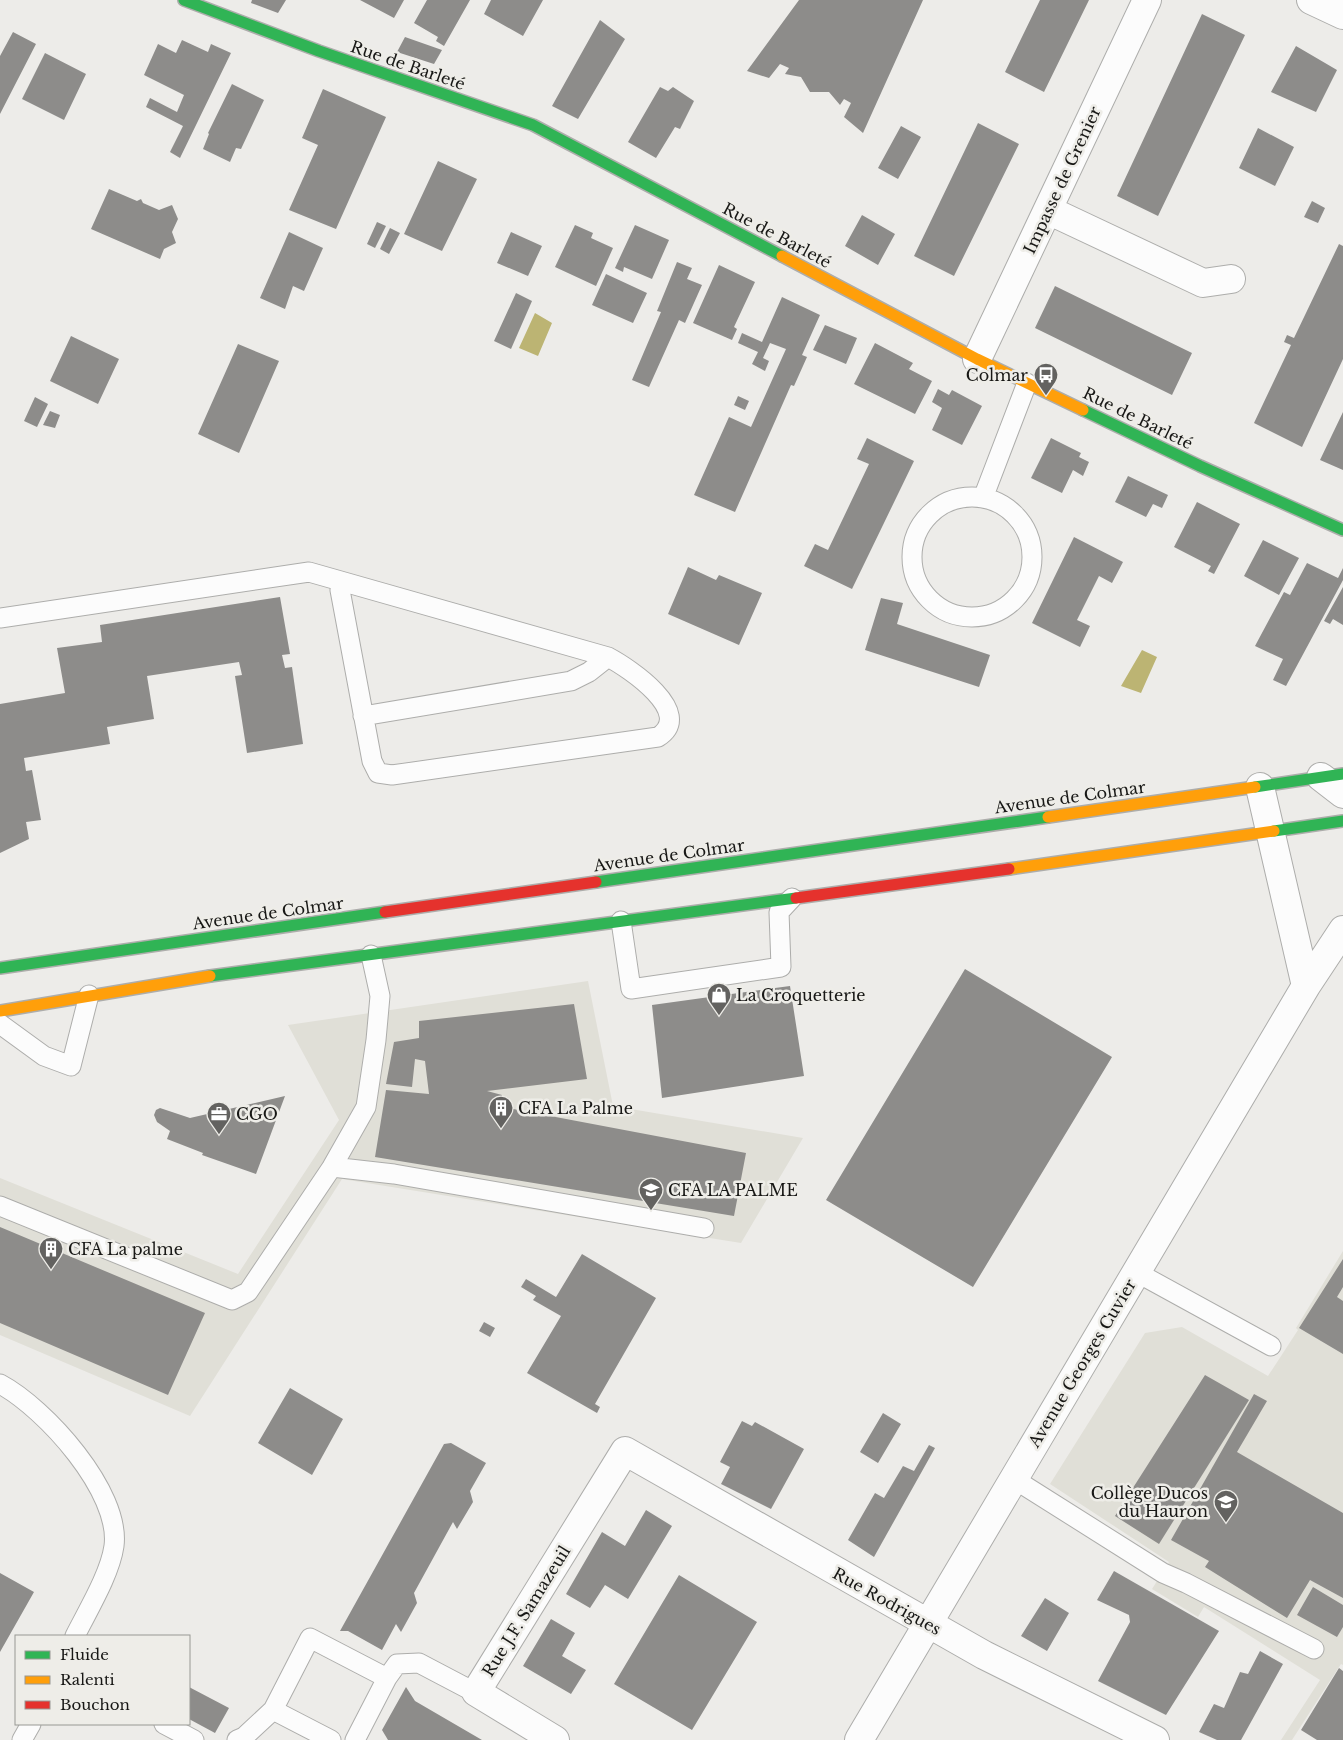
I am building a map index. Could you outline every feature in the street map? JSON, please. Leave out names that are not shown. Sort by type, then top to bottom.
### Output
[{"type":"main road","name":"Rue de Barleté","points":[[184,0],[320,51],[533,125],[977,359],[1200,466],[1343,530]]},
{"type":"main road","name":"Avenue de Colmar","points":[[0,968],[1332,776]]},
{"type":"main road","points":[[0,1011],[182,980],[792,898],[1343,821]]},
{"type":"street","name":"Impasse de Grenier","points":[[977,359],[1147,0]]},
{"type":"street","points":[[1311,0],[1343,15]]},
{"type":"street","points":[[1048,210],[1203,283],[1231,280]]},
{"type":"street","points":[[1332,776],[1343,794]]},
{"type":"street","points":[[1260,787],[1306,986]]},
{"type":"street","name":"Avenue Georges Cuvier","points":[[859,1740],[1306,986],[1343,930]]},
{"type":"street","name":"Rue Rodrigues","points":[[625,1451],[984,1655],[1155,1740]]},
{"type":"street","name":"Rue J.F. Samazeuil","points":[[555,1740],[476,1692],[625,1451]]},
{"type":"lane","points":[[983,498],[1027,383]]},
{"type":"lane","points":[[963,497],[983,498],[1002,504],[1017,516],[1028,533],[1033,552],[1031,571],[1023,590],[1010,604],[993,614],[973,617],[953,614],[936,605],[922,591],[914,572],[911,552],[916,533],[928,516],[944,503],[963,497]]},
{"type":"lane","points":[[0,618],[308,572],[608,657],[627,668],[653,690],[667,709],[669,725],[667,731],[658,737],[392,775],[378,773],[372,761],[363,716],[340,590],[342,582]]},
{"type":"lane","points":[[363,716],[571,681],[589,672],[608,657]]},
{"type":"lane","points":[[620,921],[631,990],[781,967],[780,912],[792,898]]},
{"type":"lane","points":[[0,1206],[232,1300],[248,1292],[332,1167],[366,1107],[376,1040],[380,996],[371,955]]},
{"type":"lane","points":[[0,1024],[44,1056],[71,1066],[89,995]]},
{"type":"lane","points":[[332,1167],[394,1174],[704,1228]]},
{"type":"lane","points":[[1136,1272],[1270,1346]]},
{"type":"lane","points":[[0,1384],[38,1412],[67,1440],[111,1513],[114,1547],[102,1581],[75,1635]]},
{"type":"lane","points":[[1014,1479],[1163,1573],[1314,1649]]},
{"type":"lane","points":[[237,1740],[244,1737],[273,1710],[310,1638],[387,1678]]},
{"type":"lane","points":[[355,1740],[387,1678],[397,1664],[419,1663],[478,1694]]},
{"type":"lane","points":[[273,1710],[331,1740]]},
{"type":"lane","points":[[22,1740],[30,1725]]},
{"type":"lane","points":[[166,1725],[194,1740]]},
{"type":"shaded area","points":[[535,313],[552,323],[538,356],[519,348]]},
{"type":"shaded area","points":[[1142,650],[1157,657],[1141,693],[1121,686]]},
{"type":"shaded area","name":"CFA LA PALME","points":[[588,981],[613,1106],[803,1138],[741,1243],[342,1179],[190,1416],[0,1335],[0,1178],[238,1274],[339,1120],[288,1025]]},
{"type":"shaded area","name":"Collège Ducos du Hauron","points":[[1343,1251],[1343,1665],[1341,1664],[1292,1740],[1281,1740],[1320,1680],[1204,1607],[1198,1617],[1152,1589],[1169,1562],[1050,1484],[1145,1333],[1182,1327],[1268,1376],[1298,1330],[1296,1328]]},
{"type":"building","points":[[252,0],[286,0],[278,13],[251,3]]},
{"type":"building","points":[[360,0],[404,0],[394,18]]},
{"type":"building","points":[[427,0],[470,0],[444,46],[436,41],[438,37],[414,23]]},
{"type":"building","points":[[491,0],[543,0],[523,36],[484,14]]},
{"type":"building","points":[[799,0],[923,0],[863,133],[844,117],[851,103],[844,99],[840,105],[829,92],[810,92],[801,77],[785,74],[789,68],[780,64],[769,78],[747,71]]},
{"type":"building","points":[[1040,0],[1089,0],[1044,92],[1005,72]]},
{"type":"building","points":[[1202,14],[1245,35],[1158,216],[1117,196]]},
{"type":"building","points":[[600,20],[625,39],[578,119],[552,106]]},
{"type":"building","points":[[13,32],[36,44],[0,114],[0,56]]},
{"type":"building","points":[[405,37],[442,50],[434,64],[397,52]]},
{"type":"building","points":[[182,40],[208,52],[211,44],[231,53],[180,158],[170,152],[183,126],[146,107],[150,98],[177,112],[184,95],[144,75],[158,44],[176,53]]},
{"type":"building","points":[[1296,46],[1337,70],[1316,112],[1271,92]]},
{"type":"building","points":[[45,53],[86,74],[64,120],[22,99]]},
{"type":"building","points":[[232,84],[264,100],[241,149],[236,148],[230,162],[203,149],[208,133]]},
{"type":"building","points":[[660,87],[668,91],[673,87],[694,101],[680,129],[675,127],[656,158],[628,142]]},
{"type":"building","points":[[323,89],[386,117],[336,229],[289,210],[318,145],[302,138]]},
{"type":"building","points":[[978,123],[1019,144],[954,276],[914,256]]},
{"type":"building","points":[[901,126],[921,137],[898,179],[878,168]]},
{"type":"building","points":[[1258,128],[1294,147],[1275,186],[1239,168]]},
{"type":"building","points":[[438,161],[477,179],[442,251],[404,234]]},
{"type":"building","points":[[109,189],[137,201],[141,199],[143,203],[159,210],[172,205],[178,219],[172,232],[176,243],[164,249],[160,259],[91,229]]},
{"type":"building","points":[[1312,201],[1325,208],[1318,223],[1304,217]]},
{"type":"building","points":[[862,215],[895,234],[878,265],[845,246]]},
{"type":"building","points":[[377,222],[386,226],[375,248],[367,244]]},
{"type":"building","points":[[575,225],[593,233],[591,238],[613,248],[596,286],[555,267]]},
{"type":"building","points":[[635,225],[669,240],[652,279],[624,267],[623,272],[615,268]]},
{"type":"building","points":[[390,228],[400,233],[389,254],[380,249]]},
{"type":"building","points":[[289,232],[323,248],[304,291],[293,286],[285,309],[260,298]]},
{"type":"building","points":[[511,232],[542,246],[528,276],[497,263]]},
{"type":"building","points":[[1339,244],[1343,246],[1343,359],[1302,447],[1254,423],[1291,345],[1284,342],[1287,335],[1294,338]]},
{"type":"building","points":[[677,262],[692,268],[687,279],[702,285],[685,323],[679,320],[649,387],[632,380],[661,312],[657,311]]},
{"type":"building","points":[[719,265],[755,282],[734,327],[737,329],[732,340],[693,323]]},
{"type":"building","points":[[606,274],[647,293],[633,323],[592,305]]},
{"type":"building","points":[[1055,286],[1192,353],[1172,395],[1035,328]]},
{"type":"building","points":[[516,293],[532,301],[511,349],[494,341]]},
{"type":"building","points":[[782,297],[820,315],[802,355],[807,357],[794,386],[791,385],[735,512],[694,495],[729,417],[751,427],[786,349],[770,343],[763,358],[769,361],[765,371],[752,364],[758,352],[738,343],[742,333],[762,342]]},
{"type":"building","points":[[825,325],[857,338],[846,364],[813,350]]},
{"type":"building","points":[[71,336],[119,359],[98,404],[50,381]]},
{"type":"building","points":[[875,343],[913,363],[909,369],[932,381],[915,414],[854,384]]},
{"type":"building","points":[[238,344],[279,361],[239,453],[198,434]]},
{"type":"building","points":[[938,389],[949,395],[952,390],[982,406],[962,445],[932,430],[942,408],[932,402]]},
{"type":"building","points":[[738,396],[749,401],[745,410],[734,405]]},
{"type":"building","points":[[35,397],[48,404],[37,427],[24,421]]},
{"type":"building","points":[[50,411],[60,415],[55,428],[43,425]]},
{"type":"building","points":[[1343,412],[1343,470],[1320,460]]},
{"type":"building","points":[[867,438],[914,461],[852,589],[804,566],[815,544],[828,550],[869,464],[857,459]]},
{"type":"building","points":[[1051,438],[1081,453],[1079,457],[1089,462],[1083,476],[1073,470],[1062,493],[1031,478]]},
{"type":"building","points":[[1128,476],[1168,495],[1162,508],[1153,504],[1146,517],[1115,502]]},
{"type":"building","points":[[1197,502],[1240,524],[1214,574],[1208,571],[1211,566],[1174,547]]},
{"type":"building","points":[[1074,537],[1123,562],[1112,583],[1099,576],[1077,620],[1090,626],[1080,647],[1032,623]]},
{"type":"building","points":[[1263,540],[1299,558],[1279,595],[1244,576]]},
{"type":"building","points":[[1307,563],[1338,578],[1343,568],[1343,580],[1286,686],[1273,680],[1283,659],[1255,646],[1284,592],[1290,595]]},
{"type":"building","points":[[688,567],[716,580],[719,575],[762,593],[739,645],[668,614]]},
{"type":"building","points":[[1343,587],[1343,625],[1333,619],[1330,624],[1324,621]]},
{"type":"building","points":[[280,597],[290,654],[282,655],[285,668],[292,667],[303,744],[247,753],[235,676],[242,675],[239,662],[147,676],[154,719],[107,727],[110,744],[24,758],[26,771],[32,770],[41,820],[26,822],[29,839],[0,853],[0,704],[65,693],[57,648],[102,642],[100,625]]},
{"type":"building","points":[[881,598],[903,603],[897,624],[990,655],[979,687],[865,650]]},
{"type":"building","points":[[965,969],[1112,1057],[973,1287],[826,1200]]},
{"type":"building","points":[[790,986],[804,1076],[662,1098],[652,1005]]},
{"type":"building","name":"CFA La Palme","points":[[574,1004],[587,1079],[487,1091],[502,1095],[498,1106],[746,1153],[734,1216],[375,1157],[386,1090],[429,1094],[425,1061],[415,1059],[412,1087],[386,1084],[394,1042],[419,1038],[419,1021]]},
{"type":"building","name":"CGO","points":[[285,1096],[256,1174],[202,1155],[203,1153],[167,1139],[170,1131],[157,1122],[154,1115],[156,1110],[160,1108],[190,1118]]},
{"type":"building","name":"CFA La palme","points":[[0,1227],[205,1313],[168,1395],[0,1323]]},
{"type":"building","points":[[582,1254],[656,1298],[595,1404],[600,1407],[597,1413],[527,1373],[561,1316],[533,1300],[536,1296],[521,1287],[526,1279],[556,1297]]},
{"type":"building","points":[[1343,1259],[1343,1287],[1337,1297],[1343,1301],[1343,1354],[1299,1328]]},
{"type":"building","points":[[484,1322],[495,1328],[490,1337],[479,1331]]},
{"type":"building","points":[[1205,1375],[1249,1400],[1159,1544],[1115,1516]]},
{"type":"building","points":[[290,1388],[343,1419],[312,1475],[258,1443]]},
{"type":"building","points":[[1254,1394],[1267,1401],[1237,1452],[1343,1513],[1343,1598],[1310,1580],[1287,1618],[1205,1567],[1209,1561],[1171,1540]]},
{"type":"building","points":[[883,1413],[901,1424],[878,1463],[860,1452]]},
{"type":"building","points":[[742,1421],[752,1426],[755,1422],[804,1449],[771,1509],[721,1484],[730,1467],[720,1462]]},
{"type":"building","points":[[451,1443],[486,1463],[470,1491],[473,1502],[457,1529],[453,1522],[414,1593],[417,1603],[401,1632],[396,1624],[382,1650],[348,1631],[340,1631],[444,1444]]},
{"type":"building","points":[[929,1445],[935,1448],[874,1557],[848,1540],[875,1493],[884,1498],[903,1466],[914,1471]]},
{"type":"building","points":[[646,1510],[672,1526],[628,1599],[605,1585],[590,1608],[566,1594],[602,1532],[625,1546]]},
{"type":"building","points":[[1114,1571],[1219,1631],[1166,1715],[1098,1681],[1130,1622],[1129,1615],[1097,1600]]},
{"type":"building","points":[[0,1573],[34,1592],[0,1652]]},
{"type":"building","points":[[679,1575],[757,1622],[692,1730],[614,1684]]},
{"type":"building","points":[[1313,1587],[1343,1605],[1343,1627],[1337,1637],[1297,1615]]},
{"type":"building","points":[[1045,1598],[1069,1613],[1047,1651],[1021,1636]]},
{"type":"building","points":[[551,1619],[575,1633],[562,1656],[586,1670],[571,1694],[523,1666]]},
{"type":"building","points":[[1260,1651],[1283,1664],[1241,1740],[1217,1740],[1199,1732],[1214,1704],[1224,1708],[1240,1672],[1248,1674]]},
{"type":"building","points":[[1339,1668],[1343,1671],[1343,1740],[1317,1740],[1301,1730]]},
{"type":"building","points":[[406,1687],[415,1701],[482,1740],[388,1740],[382,1730]]},
{"type":"building","points":[[190,1688],[229,1708],[215,1733],[190,1720]]},
{"type":"traffic: fast","points":[[184,0],[319,51],[533,125],[782,256]]},
{"type":"traffic: fast","points":[[1083,410],[1200,466],[1343,530]]},
{"type":"traffic: fast","points":[[1255,787],[1343,774]]},
{"type":"traffic: fast","points":[[596,882],[1048,817]]},
{"type":"traffic: fast","points":[[1274,831],[1343,821]]},
{"type":"traffic: fast","points":[[210,976],[796,898]]},
{"type":"traffic: fast","points":[[0,968],[385,912]]},
{"type":"traffic: slow","points":[[782,256],[977,359],[1083,410]]},
{"type":"traffic: slow","points":[[1048,817],[1255,787]]},
{"type":"traffic: slow","points":[[1009,869],[1274,831]]},
{"type":"traffic: slow","points":[[0,1011],[210,976]]},
{"type":"traffic: jam","points":[[796,898],[1009,869]]},
{"type":"traffic: jam","points":[[385,912],[596,882]]},
{"type":"place","name":"Colmar","points":[[1046,396]]},
{"type":"place","name":"La Croquetterie","points":[[719,1016]]},
{"type":"place","name":"CFA La Palme","points":[[501,1129]]},
{"type":"place","name":"CGO","points":[[219,1135]]},
{"type":"place","name":"CFA LA PALME","points":[[651,1211]]},
{"type":"place","name":"CFA La palme","points":[[51,1270]]},
{"type":"place","name":"Collège Ducos du Hauron","points":[[1226,1523]]}]
